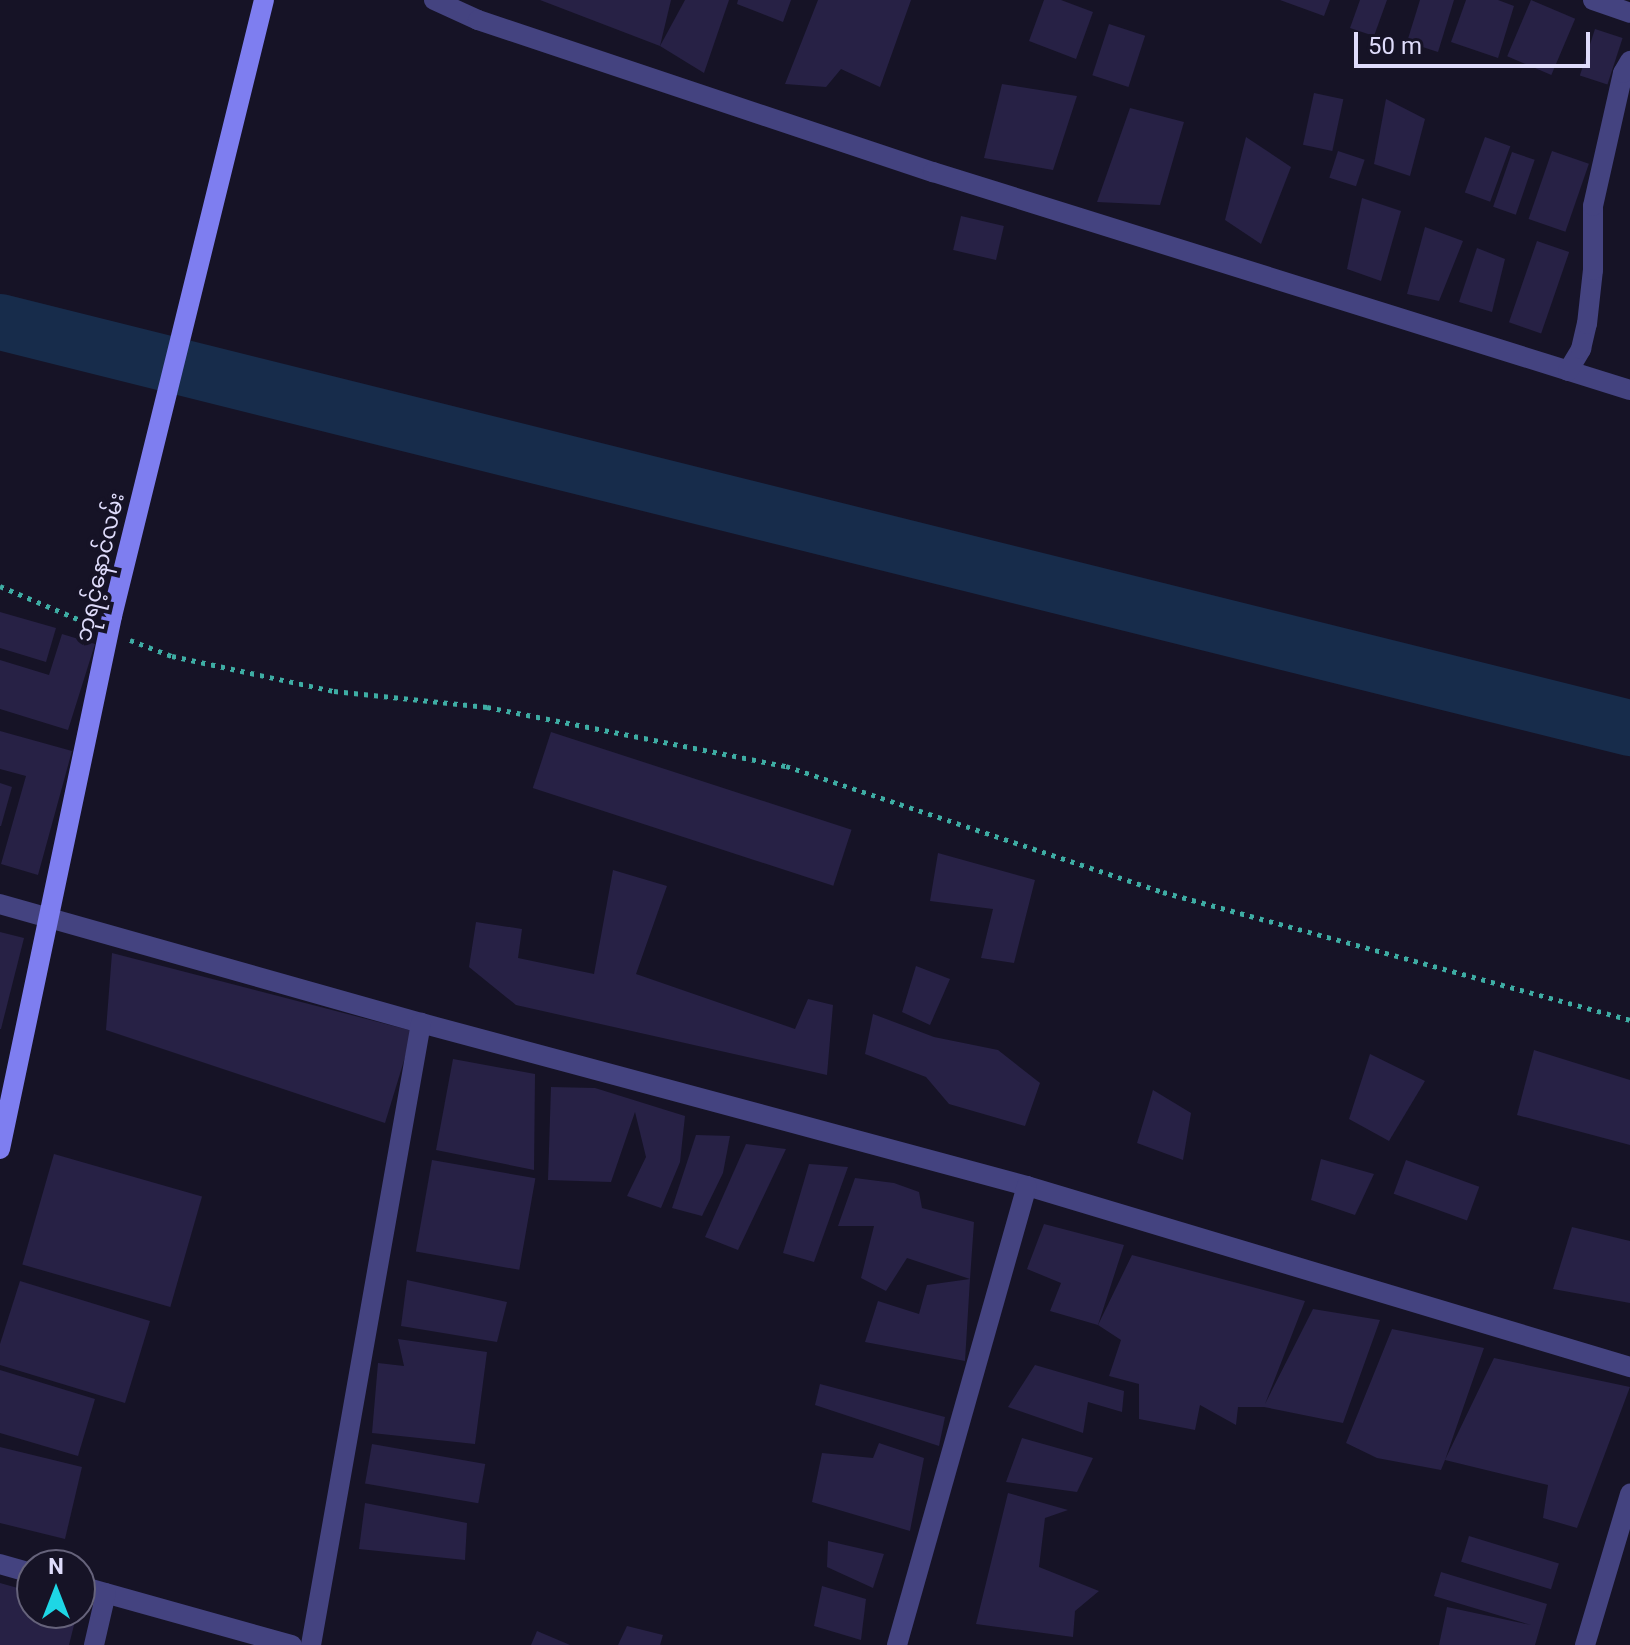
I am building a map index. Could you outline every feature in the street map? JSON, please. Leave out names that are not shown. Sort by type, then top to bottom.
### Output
[{"type":"street","name":"ဘုရင့်နောင်လမ်း","points":[[0,1149],[111,624],[264,0]]},
{"type":"street","points":[[434,0],[478,20],[933,172],[1630,390]]},
{"type":"street","points":[[1593,0],[1627,8]]},
{"type":"street","points":[[1568,371],[1581,349],[1587,324],[1593,270],[1593,206],[1623,73],[1630,61]]},
{"type":"street","points":[[0,904],[421,1023],[1027,1186],[1630,1367]]},
{"type":"street","points":[[311,1645],[421,1023]]},
{"type":"street","points":[[897,1645],[1027,1186]]},
{"type":"street","points":[[1585,1645],[1630,1494]]},
{"type":"street","points":[[96,1590],[292,1645]]},
{"type":"street","points":[[94,1645],[106,1593]]},
{"type":"path","points":[[0,586],[111,624],[172,656],[334,691],[487,707],[786,766],[1163,892],[1630,1020]]},
{"type":"building","points":[[540,0],[671,0],[660,46]]},
{"type":"building","points":[[685,0],[729,0],[704,73],[660,46]]},
{"type":"building","points":[[738,0],[791,0],[783,22],[737,4]]},
{"type":"building","points":[[818,0],[911,0],[880,87],[841,69],[826,87],[785,84]]},
{"type":"building","points":[[1044,0],[1061,0],[1093,12],[1076,59],[1029,41]]},
{"type":"building","points":[[1280,0],[1330,0],[1324,16]]},
{"type":"building","points":[[1360,0],[1387,0],[1374,36],[1350,28]]},
{"type":"building","points":[[1420,0],[1454,0],[1438,52],[1407,42]]},
{"type":"building","points":[[1466,0],[1498,0],[1514,6],[1498,58],[1451,42]]},
{"type":"building","points":[[1531,0],[1575,19],[1551,75],[1507,56]]},
{"type":"building","points":[[1109,24],[1145,36],[1128,87],[1092,75]]},
{"type":"building","points":[[1595,29],[1623,38],[1607,85],[1580,76]]},
{"type":"building","points":[[1002,84],[1077,96],[1053,170],[984,158]]},
{"type":"building","points":[[1314,93],[1343,99],[1332,151],[1303,145]]},
{"type":"building","points":[[1386,99],[1425,119],[1410,176],[1374,164]]},
{"type":"building","points":[[1130,108],[1184,122],[1160,205],[1097,202]]},
{"type":"building","points":[[1246,137],[1291,167],[1261,244],[1225,220]]},
{"type":"building","points":[[1485,137],[1510,146],[1490,202],[1465,192]]},
{"type":"building","points":[[1338,151],[1365,160],[1356,186],[1329,178]]},
{"type":"building","points":[[1552,151],[1589,164],[1565,232],[1529,219]]},
{"type":"building","points":[[1512,152],[1535,160],[1516,215],[1493,207]]},
{"type":"building","points":[[1362,198],[1401,211],[1381,281],[1347,269]]},
{"type":"building","points":[[961,216],[1004,226],[996,260],[953,250]]},
{"type":"building","points":[[1425,227],[1463,241],[1439,301],[1407,294]]},
{"type":"building","points":[[1537,241],[1569,252],[1541,333],[1509,322]]},
{"type":"building","points":[[1477,248],[1505,259],[1492,312],[1459,302]]},
{"type":"building","points":[[0,612],[56,628],[46,662],[0,648]]},
{"type":"building","points":[[62,634],[95,644],[68,730],[0,709],[0,660],[49,675]]},
{"type":"building","points":[[0,731],[72,751],[38,875],[1,864],[26,776],[0,769]]},
{"type":"building","points":[[551,732],[852,830],[833,886],[533,788]]},
{"type":"building","points":[[0,783],[12,787],[1,826],[0,826]]},
{"type":"building","points":[[938,853],[1035,880],[1014,963],[981,958],[993,909],[930,901]]},
{"type":"building","points":[[613,870],[667,886],[636,974],[795,1029],[808,999],[833,1005],[827,1075],[516,1005],[469,967],[476,922],[522,929],[518,958],[594,974]]},
{"type":"building","points":[[0,932],[24,938],[1,1029],[0,1029]]},
{"type":"building","points":[[112,953],[413,1031],[385,1123],[106,1030]]},
{"type":"building","points":[[916,966],[950,979],[930,1025],[902,1012]]},
{"type":"building","points":[[873,1014],[934,1037],[998,1050],[1040,1083],[1025,1126],[949,1104],[926,1077],[865,1054]]},
{"type":"building","points":[[1534,1050],[1630,1080],[1630,1145],[1517,1115]]},
{"type":"building","points":[[1370,1054],[1425,1081],[1389,1141],[1349,1119]]},
{"type":"building","points":[[453,1059],[535,1074],[534,1170],[436,1150]]},
{"type":"building","points":[[551,1087],[595,1088],[685,1116],[680,1162],[661,1208],[627,1196],[646,1157],[635,1112],[611,1182],[548,1180]]},
{"type":"building","points":[[1153,1090],[1191,1113],[1183,1160],[1137,1143]]},
{"type":"building","points":[[696,1135],[730,1136],[723,1173],[702,1216],[672,1208]]},
{"type":"building","points":[[746,1144],[786,1149],[738,1250],[705,1237]]},
{"type":"building","points":[[54,1154],[202,1196],[170,1307],[22,1265]]},
{"type":"building","points":[[1321,1159],[1374,1174],[1355,1215],[1311,1200]]},
{"type":"building","points":[[432,1160],[535,1178],[519,1270],[416,1252]]},
{"type":"building","points":[[1406,1160],[1479,1187],[1467,1221],[1394,1194]]},
{"type":"building","points":[[809,1164],[848,1167],[814,1262],[783,1253]]},
{"type":"building","points":[[855,1178],[894,1183],[919,1192],[922,1208],[974,1222],[970,1279],[907,1258],[886,1291],[861,1278],[874,1226],[838,1226]]},
{"type":"building","points":[[1044,1224],[1124,1245],[1098,1325],[1050,1311],[1061,1283],[1027,1269]]},
{"type":"building","points":[[1572,1227],[1630,1241],[1630,1303],[1553,1289]]},
{"type":"building","points":[[1132,1255],[1305,1301],[1265,1404],[1313,1309],[1380,1320],[1343,1423],[1264,1407],[1238,1407],[1236,1425],[1200,1405],[1195,1430],[1139,1419],[1139,1384],[1109,1376],[1121,1340],[1098,1325]]},
{"type":"building","points":[[970,1279],[965,1361],[865,1342],[878,1301],[919,1314],[927,1285]]},
{"type":"building","points":[[407,1280],[507,1302],[497,1342],[401,1326]]},
{"type":"building","points":[[20,1281],[150,1321],[125,1403],[0,1365],[0,1344]]},
{"type":"building","points":[[1392,1329],[1484,1348],[1441,1470],[1377,1458],[1346,1443]]},
{"type":"building","points":[[398,1339],[487,1352],[475,1444],[372,1433],[378,1363],[404,1366]]},
{"type":"building","points":[[1494,1358],[1630,1387],[1577,1528],[1543,1518],[1548,1485],[1445,1460]]},
{"type":"building","points":[[1035,1365],[1124,1391],[1122,1412],[1088,1402],[1083,1433],[1008,1407]]},
{"type":"building","points":[[0,1370],[95,1399],[78,1456],[0,1433]]},
{"type":"building","points":[[820,1384],[945,1417],[939,1446],[815,1405]]},
{"type":"building","points":[[1022,1438],[1093,1458],[1077,1492],[1006,1482]]},
{"type":"building","points":[[879,1443],[924,1458],[910,1531],[812,1502],[822,1453],[873,1458]]},
{"type":"building","points":[[372,1444],[485,1464],[478,1503],[365,1483]]},
{"type":"building","points":[[0,1447],[82,1467],[65,1539],[0,1523]]},
{"type":"building","points":[[1008,1493],[1068,1510],[1045,1518],[1039,1567],[1099,1591],[1075,1611],[1073,1637],[976,1624]]},
{"type":"building","points":[[365,1503],[467,1523],[465,1560],[359,1549]]},
{"type":"building","points":[[1469,1536],[1559,1563],[1551,1589],[1461,1562]]},
{"type":"building","points":[[828,1541],[884,1554],[873,1588],[827,1567]]},
{"type":"building","points":[[1441,1572],[1547,1604],[1535,1645],[1439,1645],[1447,1607],[1531,1625],[1434,1596]]},
{"type":"building","points":[[0,1583],[16,1588],[16,1629],[73,1629],[69,1645],[0,1645]]},
{"type":"building","points":[[822,1586],[866,1599],[861,1640],[814,1626]]},
{"type":"building","points":[[627,1626],[663,1635],[660,1645],[618,1645]]},
{"type":"building","points":[[537,1631],[570,1645],[531,1645]]},
{"type":"waterway","points":[[0,322],[1630,728]]}]
